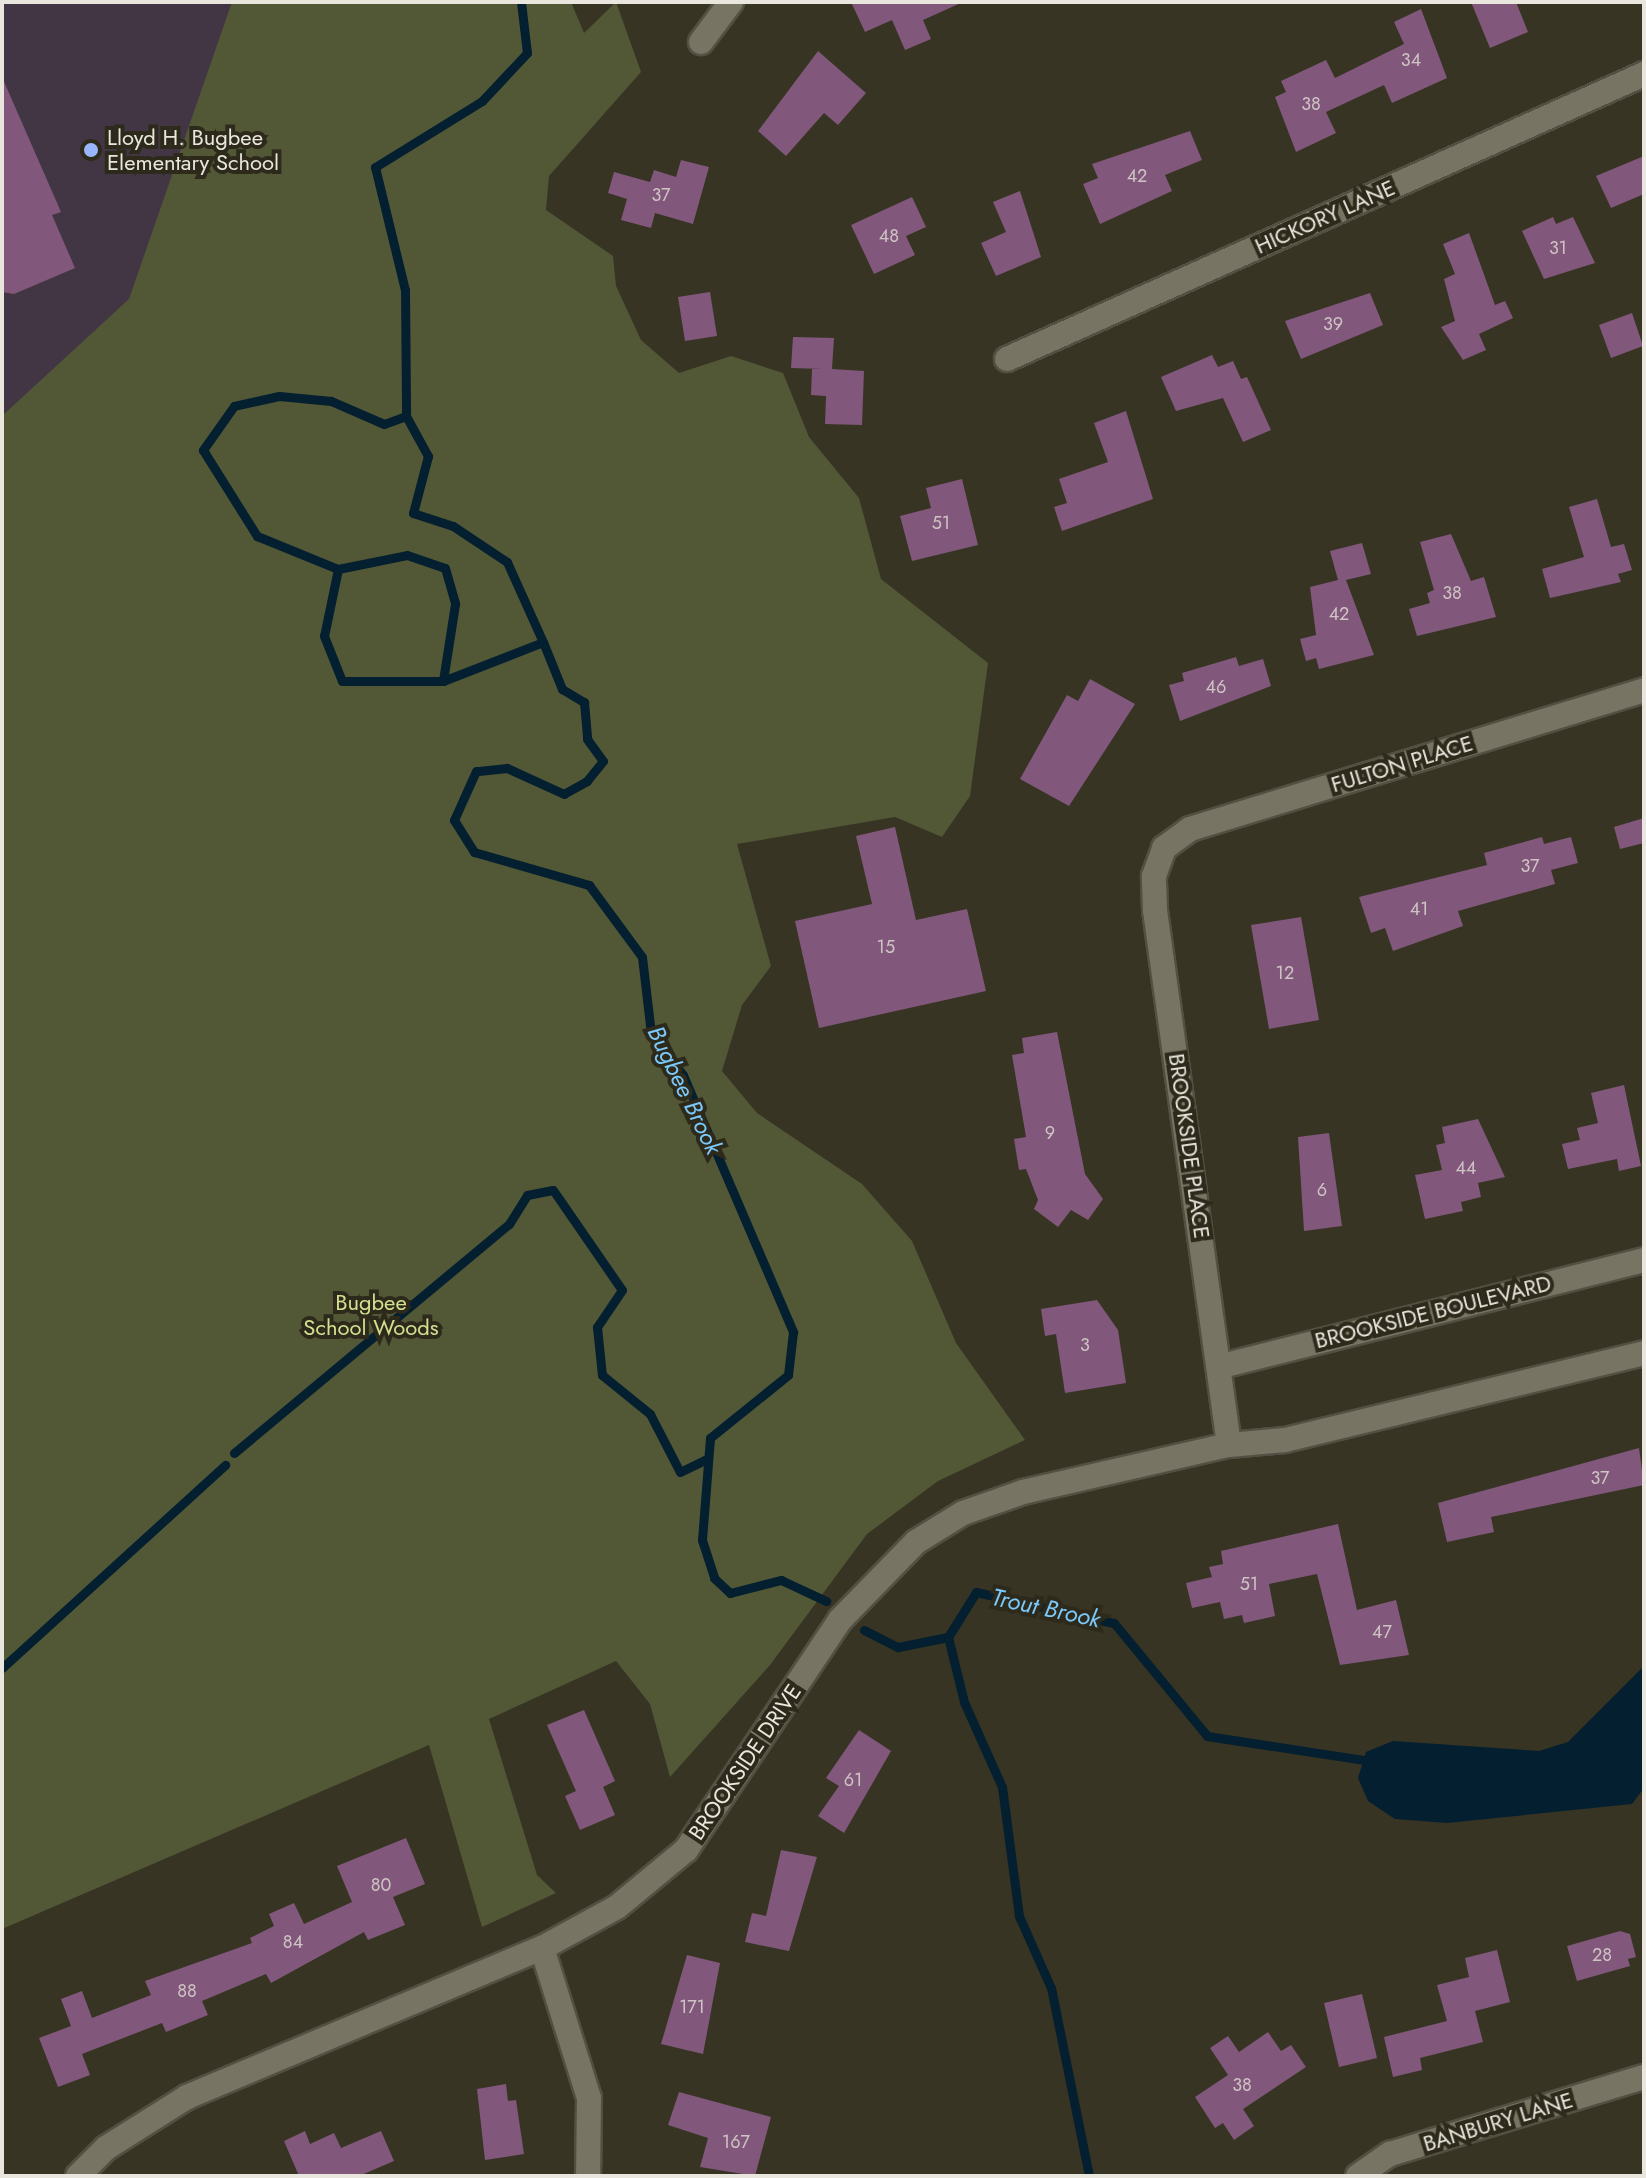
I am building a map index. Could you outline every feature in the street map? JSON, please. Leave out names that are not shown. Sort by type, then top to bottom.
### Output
[{"type":"street","points":[[701,42],[731,2]]},
{"type":"street","name":"HICKORY LANE","points":[[1007,359],[1644,74]]},
{"type":"street","name":"FULTON PLACE","points":[[1164,848],[1190,829],[1644,690]]},
{"type":"street","name":"BROOKSIDE PLACE","points":[[1164,848],[1154,876],[1155,910],[1222,1366],[1229,1445]]},
{"type":"street","name":"BROOKSIDE BOULEVARD","points":[[1222,1366],[1644,1260]]},
{"type":"street","points":[[1229,1445],[1285,1440],[1644,1353]]},
{"type":"street","name":"BROOKSIDE DRIVE","points":[[78,2176],[106,2148],[187,2097],[542,1948],[617,1907],[686,1850],[840,1620],[916,1542],[963,1513],[1023,1492],[1229,1445]]},
{"type":"street","points":[[542,1948],[589,2098],[588,2176]]},
{"type":"street","name":"BANBURY LANE","points":[[1358,2176],[1390,2154],[1644,2077]]},
{"type":"shaded area","points":[[2,2],[522,2],[2,517]]},
{"type":"green space","name":"Bugbee School Woods","points":[[232,2],[571,2],[584,33],[616,2],[641,72],[549,176],[546,210],[613,256],[616,286],[641,340],[679,373],[731,356],[783,373],[809,437],[859,498],[881,579],[988,663],[970,796],[942,837],[895,817],[737,844],[771,966],[742,1005],[722,1071],[757,1113],[862,1184],[912,1241],[956,1343],[1025,1440],[938,1481],[867,1534],[770,1665],[670,1777],[650,1704],[616,1661],[489,1719],[537,1875],[556,1893],[482,1927],[429,1745],[2,1929],[2,416],[129,299]]},
{"type":"water","points":[[1644,1666],[1644,1788],[1632,1804],[1447,1823],[1395,1819],[1368,1801],[1358,1778],[1366,1752],[1393,1741],[1539,1751],[1568,1742]]},
{"type":"building","points":[[851,2],[963,2],[923,20],[931,39],[905,50],[892,20],[865,32]]},
{"type":"building","points":[[1471,2],[1516,2],[1528,32],[1490,48]]},
{"type":"building","points":[[1421,9],[1447,78],[1392,103],[1384,85],[1326,112],[1336,133],[1296,152],[1275,97],[1286,92],[1281,81],[1326,60],[1335,78],[1404,44],[1394,22]]},
{"type":"building","points":[[818,51],[866,93],[838,125],[824,113],[786,156],[758,131]]},
{"type":"building","points":[[2,77],[61,212],[52,215],[75,268],[14,294],[2,292]]},
{"type":"building","points":[[1190,131],[1202,160],[1165,175],[1172,191],[1100,224],[1083,184],[1098,178],[1092,164]]},
{"type":"building","points":[[1644,156],[1644,194],[1611,208],[1596,176]]},
{"type":"building","points":[[681,160],[709,167],[693,224],[655,213],[651,228],[621,220],[627,199],[608,193],[614,172],[650,182],[654,170],[676,177]]},
{"type":"building","points":[[1020,191],[1041,257],[996,276],[981,243],[1006,232],[993,202]]},
{"type":"building","points":[[912,197],[926,227],[906,236],[915,255],[874,274],[851,225]]},
{"type":"building","points":[[1553,217],[1556,224],[1573,217],[1595,263],[1544,279],[1522,231]]},
{"type":"building","points":[[1469,233],[1495,305],[1505,301],[1513,318],[1479,334],[1486,350],[1463,360],[1441,327],[1455,321],[1444,279],[1455,274],[1443,244]]},
{"type":"building","points":[[710,292],[717,336],[685,341],[678,297]]},
{"type":"building","points":[[1370,293],[1383,325],[1301,359],[1285,321]]},
{"type":"building","points":[[1632,313],[1643,346],[1611,358],[1599,325]]},
{"type":"building","points":[[793,337],[834,338],[832,369],[864,371],[862,425],[825,424],[826,396],[811,395],[812,369],[823,369],[791,368]]},
{"type":"building","points":[[1212,355],[1218,367],[1233,361],[1241,379],[1247,377],[1271,430],[1243,442],[1223,398],[1176,411],[1161,377]]},
{"type":"building","points":[[1126,411],[1153,499],[1062,531],[1054,507],[1067,503],[1059,479],[1108,462],[1094,423]]},
{"type":"building","points":[[962,479],[978,545],[912,561],[900,516],[931,508],[926,488]]},
{"type":"building","points":[[1597,499],[1611,547],[1624,544],[1632,570],[1618,574],[1621,582],[1550,598],[1542,569],[1584,557],[1569,507]]},
{"type":"building","points":[[1451,534],[1471,581],[1484,577],[1496,617],[1417,636],[1409,609],[1430,603],[1427,593],[1434,590],[1420,542]]},
{"type":"building","points":[[1362,543],[1371,574],[1346,580],[1374,655],[1319,669],[1316,658],[1306,661],[1300,639],[1316,635],[1310,587],[1338,580],[1330,551]]},
{"type":"building","points":[[1236,657],[1239,666],[1263,659],[1271,686],[1180,721],[1169,685],[1184,681],[1182,673]]},
{"type":"building","points":[[1090,679],[1135,704],[1069,806],[1020,779],[1067,695],[1078,701]]},
{"type":"building","points":[[1644,818],[1644,843],[1620,849],[1614,827]]},
{"type":"building","points":[[895,827],[916,920],[967,909],[986,991],[819,1028],[795,921],[872,904],[856,836]]},
{"type":"building","points":[[1542,837],[1544,844],[1571,837],[1578,863],[1551,870],[1555,884],[1458,911],[1463,926],[1393,951],[1385,928],[1371,933],[1359,897],[1487,865],[1484,853]]},
{"type":"building","points":[[1301,917],[1319,1020],[1269,1029],[1251,925]]},
{"type":"building","points":[[1057,1032],[1085,1174],[1103,1199],[1088,1220],[1071,1210],[1058,1227],[1034,1209],[1038,1200],[1026,1169],[1019,1170],[1014,1139],[1026,1137],[1012,1055],[1024,1053],[1022,1038]]},
{"type":"building","points":[[1624,1085],[1641,1166],[1619,1171],[1617,1159],[1568,1169],[1562,1144],[1580,1140],[1577,1128],[1598,1123],[1591,1093]]},
{"type":"building","points":[[1478,1119],[1505,1177],[1478,1183],[1481,1197],[1461,1202],[1463,1211],[1425,1219],[1415,1175],[1442,1170],[1436,1145],[1445,1143],[1442,1127]]},
{"type":"building","points":[[1329,1133],[1342,1226],[1304,1231],[1298,1137]]},
{"type":"building","points":[[1097,1300],[1118,1330],[1126,1383],[1065,1393],[1056,1334],[1045,1336],[1041,1309]]},
{"type":"building","points":[[1639,1448],[1644,1485],[1491,1517],[1494,1532],[1447,1542],[1438,1503]]},
{"type":"building","points":[[1338,1524],[1357,1610],[1396,1600],[1409,1655],[1340,1665],[1317,1574],[1269,1584],[1275,1616],[1244,1623],[1242,1615],[1224,1619],[1220,1602],[1192,1608],[1186,1583],[1212,1577],[1209,1567],[1223,1564],[1221,1551]]},
{"type":"building","points":[[584,1710],[615,1781],[603,1787],[615,1815],[580,1830],[565,1796],[576,1791],[547,1725]]},
{"type":"building","points":[[859,1730],[891,1751],[844,1833],[818,1816],[839,1786],[826,1778]]},
{"type":"building","points":[[406,1838],[425,1884],[393,1897],[405,1925],[368,1940],[364,1932],[271,1983],[266,1974],[202,2001],[208,2015],[166,2032],[162,2023],[82,2054],[90,2075],[58,2087],[39,2038],[71,2026],[61,1999],[82,1991],[92,2018],[151,1995],[145,1981],[252,1943],[250,1938],[274,1926],[269,1914],[294,1903],[304,1924],[352,1902],[337,1866]]},
{"type":"building","points":[[781,1850],[817,1857],[789,1951],[745,1942],[752,1913],[766,1916]]},
{"type":"building","points":[[1620,1931],[1630,1934],[1636,1957],[1628,1959],[1630,1966],[1577,1981],[1567,1946]]},
{"type":"building","points":[[1497,1950],[1510,2002],[1475,2011],[1483,2042],[1420,2058],[1422,2070],[1393,2077],[1384,2037],[1447,2021],[1437,1985],[1469,1977],[1465,1958]]},
{"type":"building","points":[[687,1955],[720,1963],[703,2054],[661,2044]]},
{"type":"building","points":[[1362,1994],[1377,2058],[1339,2067],[1324,2003]]},
{"type":"building","points":[[1268,2032],[1281,2051],[1291,2045],[1306,2067],[1243,2109],[1254,2126],[1234,2140],[1223,2123],[1215,2128],[1195,2097],[1228,2075],[1210,2048],[1228,2036],[1239,2052]]},
{"type":"building","points":[[506,2084],[508,2101],[516,2100],[524,2154],[485,2160],[477,2089]]},
{"type":"building","points":[[679,2092],[771,2117],[755,2176],[700,2167],[708,2138],[668,2125]]},
{"type":"building","points":[[305,2131],[310,2144],[334,2133],[341,2148],[381,2131],[394,2161],[359,2176],[299,2176],[284,2141]]},
{"type":"waterway","name":"Bugbee Brook","points":[[521,2],[527,53],[482,101],[375,167],[405,290],[406,416],[384,424],[331,401],[279,396],[234,406],[203,450],[257,536],[338,569],[324,636],[342,681],[443,681],[543,642],[562,689],[584,702],[587,739],[603,761],[587,781],[564,794],[507,768],[476,771],[454,820],[474,852],[589,885],[642,957],[651,1034],[683,1075],[793,1332],[788,1375],[710,1438],[702,1540],[714,1578],[730,1593],[781,1580],[826,1601]]},
{"type":"waterway","points":[[406,416],[428,456],[413,513],[453,526],[507,562],[543,642]]},
{"type":"waterway","points":[[338,569],[407,555],[445,568],[455,604],[443,681]]},
{"type":"waterway","points":[[234,1453],[509,1224],[527,1195],[553,1190],[622,1290],[597,1327],[602,1375],[650,1414],[680,1472],[707,1459]]},
{"type":"waterway","points":[[2,1668],[225,1465]]},
{"type":"waterway","name":"Trout Brook","points":[[1089,2176],[1051,1988],[1019,1916],[1002,1787],[964,1702],[948,1637],[976,1592],[1114,1623],[1207,1736],[1376,1762]]},
{"type":"waterway","name":"Bugbee Brook","points":[[864,1630],[898,1647],[948,1637]]},
{"type":"place","name":"Lloyd H. Bugbee Elementary School","points":[[91,150]]}]
